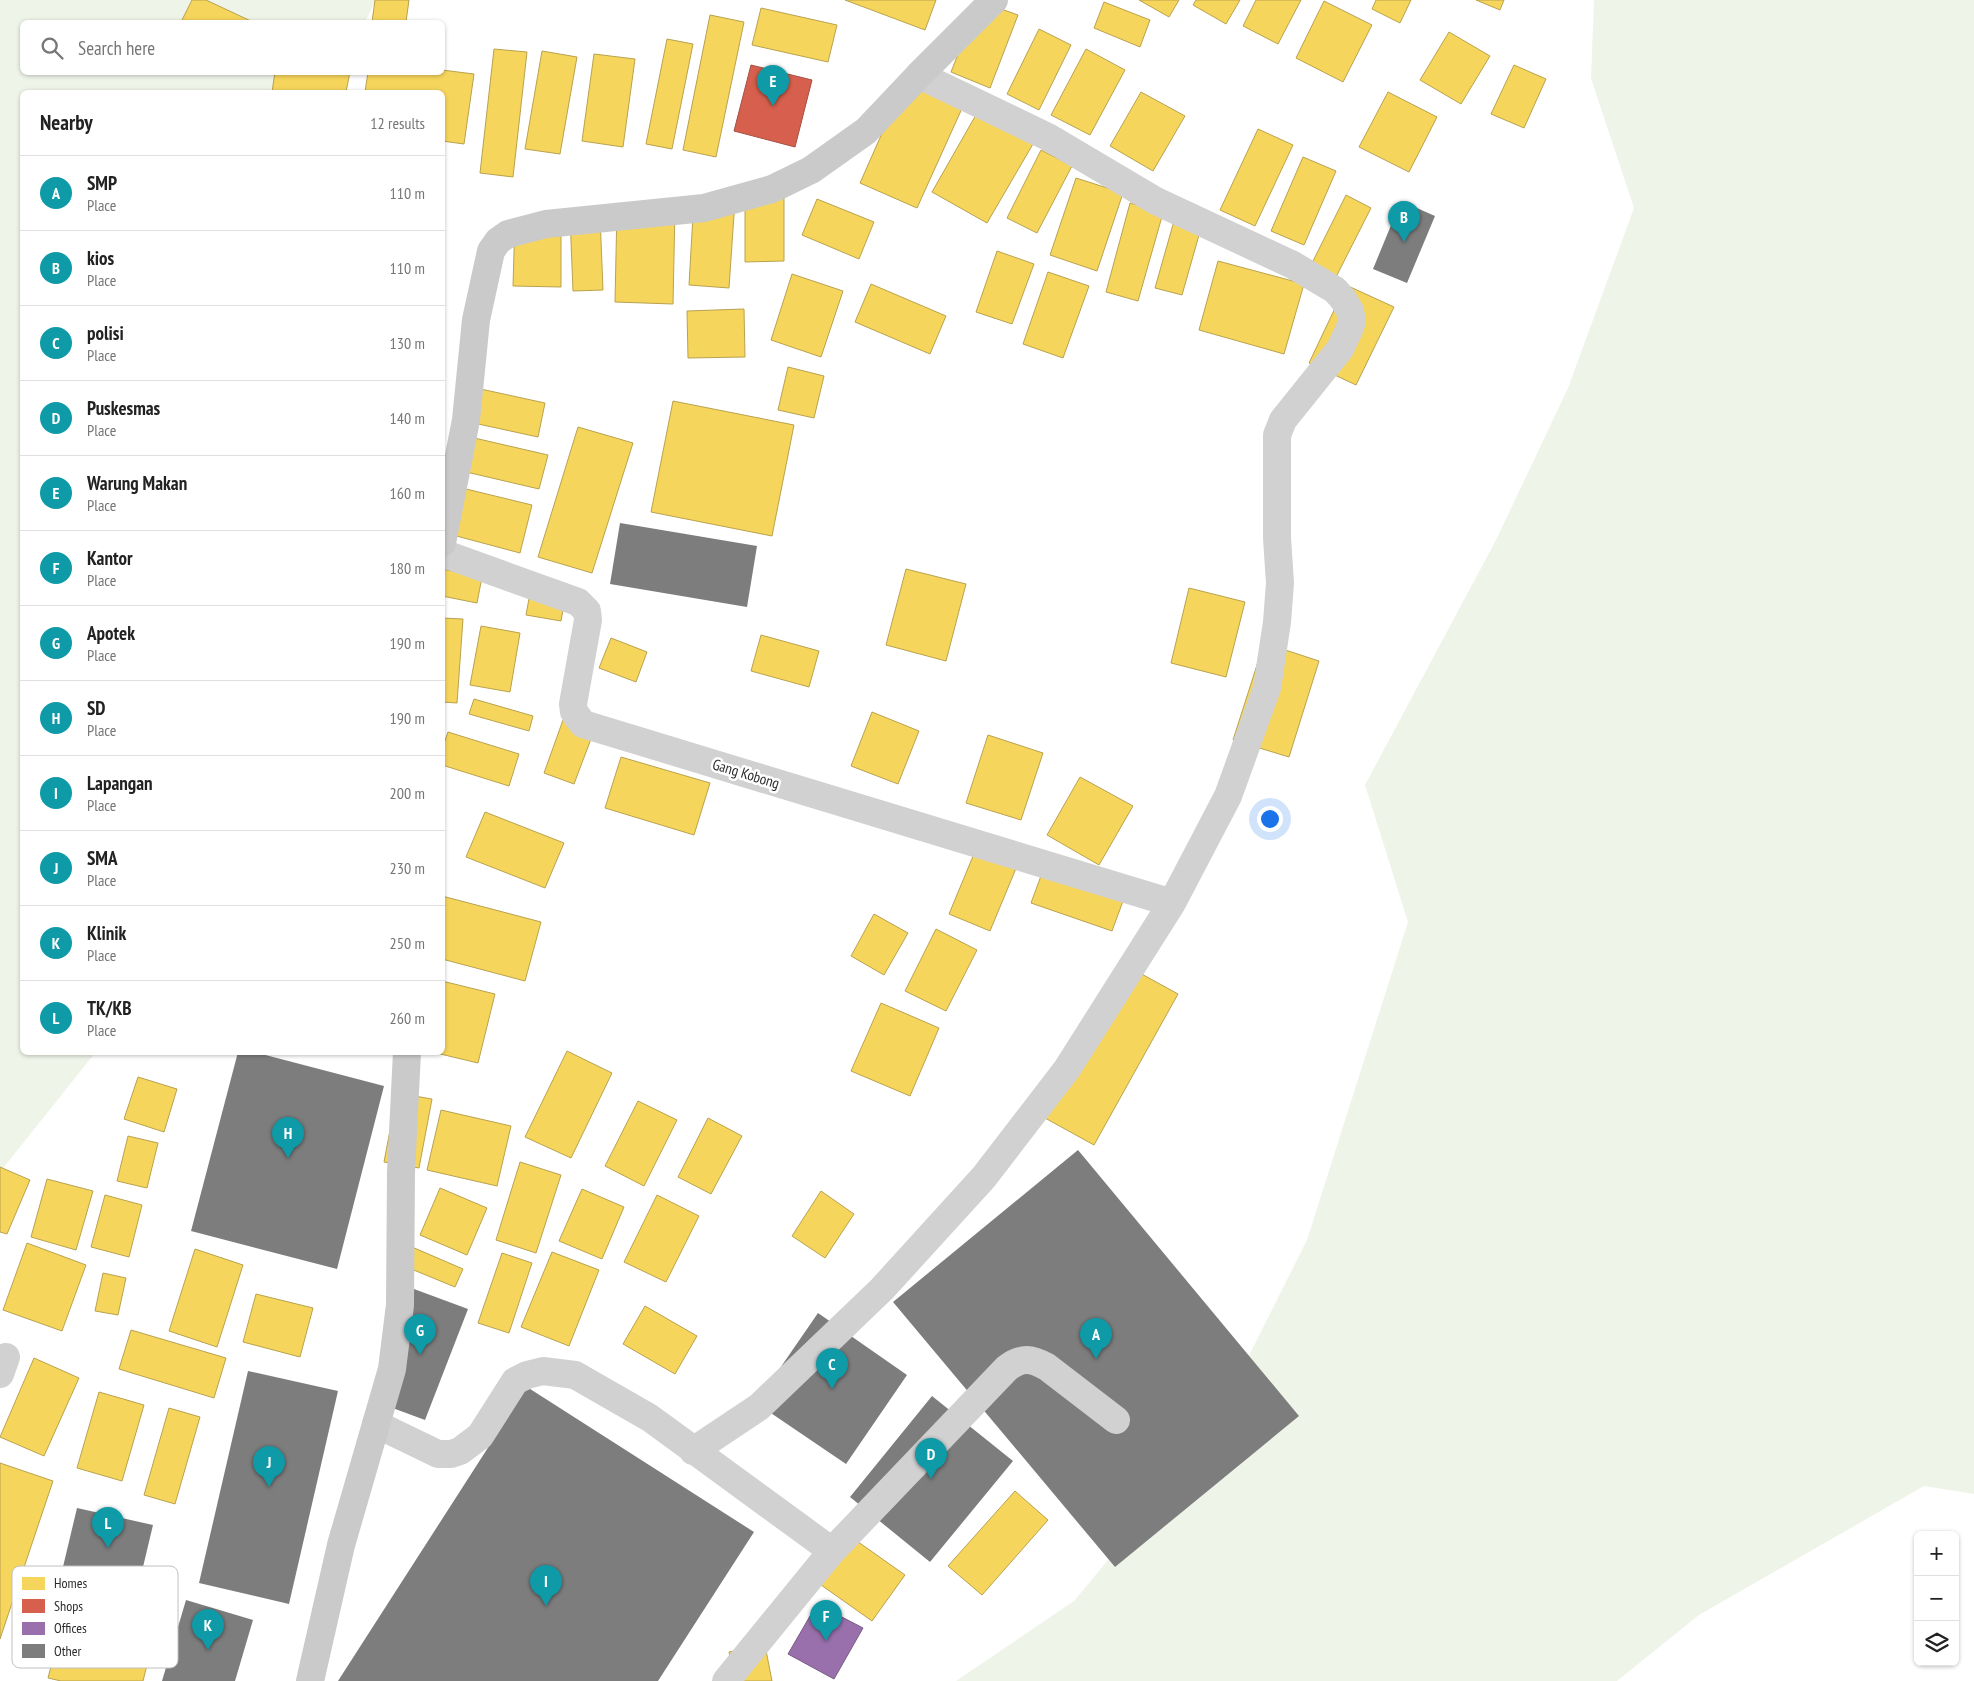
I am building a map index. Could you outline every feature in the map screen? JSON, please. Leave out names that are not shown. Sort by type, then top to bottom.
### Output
[{"type":"street","points":[[445,528],[466,420],[476,320],[491,251],[498,241],[513,232],[546,224],[704,208],[772,189],[811,170],[866,131],[994,0]]},
{"type":"street","points":[[693,1451],[759,1407],[882,1289],[984,1177],[1067,1069],[1172,903],[1228,796],[1267,688],[1277,622],[1280,583],[1277,538],[1277,435],[1283,420],[1340,348],[1352,321],[1350,311],[1343,299],[1334,290],[1293,265],[1156,201],[1048,137],[919,75]]},
{"type":"street","name":"Gang Kobong","points":[[445,554],[578,602],[586,611],[588,620],[573,704],[574,712],[583,724],[1172,903]]},
{"type":"street","points":[[310,1681],[341,1545],[392,1370],[400,1305],[401,1172],[407,1055]]},
{"type":"street","points":[[726,1681],[832,1551],[1007,1368],[1017,1361],[1032,1361],[1047,1366],[1116,1420]]},
{"type":"street","points":[[376,1424],[438,1454],[451,1454],[460,1451],[480,1436],[515,1381],[527,1375],[543,1371],[575,1375],[650,1418],[832,1551]]},
{"type":"shaded area","points":[[0,0],[376,0],[366,20],[20,20],[20,75],[340,75],[333,90],[20,90],[20,1055],[93,1055],[0,1172]]},
{"type":"shaded area","points":[[1594,0],[1974,0],[1974,1494],[1924,1486],[1699,1615],[1617,1681],[956,1681],[1074,1601],[1205,1443],[1307,1240],[1408,922],[1365,785],[1496,540],[1568,388],[1634,208],[1591,78]]},
{"type":"building: Homes","points":[[192,0],[206,0],[249,20],[182,20]]},
{"type":"building: Homes","points":[[375,0],[409,0],[406,20],[372,20]]},
{"type":"building: Homes","points":[[845,0],[936,0],[925,30]]},
{"type":"building: Homes","points":[[1139,0],[1179,0],[1169,17]]},
{"type":"building: Homes","points":[[1196,0],[1240,0],[1226,24],[1193,5]]},
{"type":"building: Homes","points":[[1256,0],[1301,0],[1278,44],[1243,26]]},
{"type":"building: Homes","points":[[1376,0],[1411,0],[1400,23],[1372,9]]},
{"type":"building: Homes","points":[[1476,0],[1504,0],[1500,10]]},
{"type":"building: Homes","points":[[979,1],[1018,15],[990,88],[951,72]]},
{"type":"building: Homes","points":[[1324,1],[1372,25],[1343,82],[1296,58]]},
{"type":"building: Homes","points":[[1104,2],[1150,20],[1140,47],[1094,28]]},
{"type":"building: Homes","points":[[761,8],[837,25],[828,62],[752,45]]},
{"type":"building: Homes","points":[[710,15],[744,22],[716,157],[683,150]]},
{"type":"building: Homes","points":[[1039,29],[1071,45],[1039,110],[1007,94]]},
{"type":"building: Homes","points":[[1449,32],[1490,56],[1461,104],[1420,80]]},
{"type":"building: Homes","points":[[667,39],[693,44],[672,149],[646,144]]},
{"type":"building: Homes","points":[[494,49],[527,52],[513,177],[480,173]]},
{"type":"building: Homes","points":[[1086,49],[1125,70],[1090,135],[1051,115]]},
{"type":"building: Homes","points":[[542,51],[577,57],[560,154],[525,149]]},
{"type":"building: Homes","points":[[594,54],[635,59],[623,147],[582,141]]},
{"type":"building: Homes","points":[[1514,65],[1546,79],[1524,128],[1491,114]]},
{"type":"building: Homes","points":[[445,70],[474,74],[464,144],[445,141],[445,90],[365,90],[368,75],[445,75]]},
{"type":"building: Homes","points":[[275,75],[349,75],[346,90],[272,90]]},
{"type":"building: Homes","points":[[906,79],[964,104],[917,208],[860,183]]},
{"type":"building: Homes","points":[[1141,92],[1185,116],[1153,171],[1110,146]]},
{"type":"building: Homes","points":[[1388,92],[1437,117],[1409,172],[1359,147]]},
{"type":"building: Homes","points":[[977,113],[1033,144],[987,223],[932,192]]},
{"type":"building: Homes","points":[[1258,129],[1293,145],[1255,226],[1220,210]]},
{"type":"building: Homes","points":[[1041,150],[1072,166],[1037,233],[1007,218]]},
{"type":"building: Homes","points":[[1303,157],[1336,171],[1304,245],[1271,231]]},
{"type":"building: Homes","points":[[1076,178],[1123,193],[1097,271],[1050,255]]},
{"type":"building: Homes","points":[[745,194],[784,194],[784,261],[745,262]]},
{"type":"building: Homes","points":[[1346,195],[1371,208],[1335,279],[1310,267]]},
{"type":"building: Homes","points":[[694,198],[735,200],[729,288],[689,285]]},
{"type":"building: Homes","points":[[817,199],[874,222],[859,259],[802,235]]},
{"type":"building: Homes","points":[[1130,203],[1163,213],[1138,301],[1106,292]]},
{"type":"building: Homes","points":[[617,208],[675,209],[673,304],[615,302]]},
{"type":"building: Homes","points":[[600,215],[603,290],[573,291],[570,216]]},
{"type":"building: Homes","points":[[515,219],[561,219],[561,287],[513,286]]},
{"type":"building: Homes","points":[[1174,221],[1201,228],[1182,295],[1155,288]]},
{"type":"building: Homes","points":[[997,251],[1034,264],[1012,324],[976,312]]},
{"type":"building: Homes","points":[[1218,261],[1304,284],[1284,354],[1199,330]]},
{"type":"building: Homes","points":[[1048,272],[1089,286],[1063,358],[1023,344]]},
{"type":"building: Homes","points":[[792,274],[843,291],[821,357],[771,340]]},
{"type":"building: Homes","points":[[871,284],[946,316],[930,354],[855,322]]},
{"type":"building: Homes","points":[[1346,285],[1394,307],[1356,385],[1309,363]]},
{"type":"building: Homes","points":[[744,309],[745,357],[688,358],[687,311]]},
{"type":"building: Homes","points":[[788,367],[824,376],[814,418],[778,410]]},
{"type":"building: Homes","points":[[476,388],[545,403],[538,437],[469,422]]},
{"type":"building: Homes","points":[[673,401],[794,425],[772,536],[651,512]]},
{"type":"building: Homes","points":[[578,427],[633,443],[592,573],[538,557]]},
{"type":"building: Homes","points":[[470,437],[548,455],[539,489],[462,471]]},
{"type":"building: Homes","points":[[462,488],[532,505],[520,553],[449,534]]},
{"type":"building: Homes","points":[[906,569],[966,584],[946,661],[886,645]]},
{"type":"building: Homes","points":[[445,570],[482,577],[477,603],[445,597]]},
{"type":"building: Homes","points":[[1189,588],[1245,602],[1226,677],[1171,663]]},
{"type":"building: Homes","points":[[530,593],[565,599],[561,621],[526,615]]},
{"type":"building: Homes","points":[[445,618],[463,619],[457,703],[445,702]]},
{"type":"building: Homes","points":[[481,626],[520,633],[510,692],[470,685]]},
{"type":"building: Homes","points":[[761,635],[819,651],[809,687],[751,671]]},
{"type":"building: Homes","points":[[611,638],[647,652],[636,682],[599,668]]},
{"type":"building: Homes","points":[[1264,643],[1319,661],[1289,757],[1233,740]]},
{"type":"building: Homes","points":[[474,699],[533,716],[529,731],[469,714]]},
{"type":"building: Homes","points":[[872,712],[919,731],[898,784],[851,766]]},
{"type":"building: Homes","points":[[563,720],[594,731],[574,784],[544,773]]},
{"type":"building: Homes","points":[[448,732],[519,754],[509,786],[445,766],[445,740]]},
{"type":"building: Homes","points":[[988,735],[1043,753],[1021,820],[966,803]]},
{"type":"building: Homes","points":[[621,757],[710,783],[694,835],[605,808]]},
{"type":"building: Homes","points":[[1080,777],[1133,806],[1099,865],[1047,835]]},
{"type":"building: Homes","points":[[485,812],[564,843],[545,888],[466,857]]},
{"type":"building: Homes","points":[[976,849],[1017,866],[990,931],[949,914]]},
{"type":"building: Homes","points":[[1045,865],[1126,893],[1112,931],[1031,903]]},
{"type":"building: Homes","points":[[445,897],[541,922],[525,981],[445,960]]},
{"type":"building: Homes","points":[[874,914],[908,933],[884,975],[851,956]]},
{"type":"building: Homes","points":[[936,929],[977,950],[946,1011],[905,991]]},
{"type":"building: Homes","points":[[1129,967],[1178,994],[1094,1145],[1045,1118]]},
{"type":"building: Homes","points":[[445,982],[495,994],[478,1063],[445,1055]]},
{"type":"building: Homes","points":[[881,1003],[939,1028],[910,1096],[851,1071]]},
{"type":"building: Homes","points":[[567,1051],[612,1073],[571,1158],[525,1137]]},
{"type":"building: Homes","points":[[138,1077],[177,1089],[164,1132],[124,1119]]},
{"type":"building: Homes","points":[[397,1093],[432,1099],[419,1168],[384,1162]]},
{"type":"building: Homes","points":[[638,1101],[677,1120],[644,1186],[605,1166]]},
{"type":"building: Homes","points":[[441,1110],[511,1126],[497,1186],[427,1170]]},
{"type":"building: Homes","points":[[708,1118],[742,1136],[711,1194],[678,1177]]},
{"type":"building: Homes","points":[[128,1136],[158,1143],[147,1188],[117,1181]]},
{"type":"building: Homes","points":[[520,1162],[561,1175],[536,1253],[496,1240]]},
{"type":"building: Homes","points":[[0,1167],[30,1180],[7,1234],[0,1232]]},
{"type":"building: Homes","points":[[47,1179],[93,1191],[76,1250],[31,1237]]},
{"type":"building: Homes","points":[[440,1188],[487,1208],[467,1255],[420,1235]]},
{"type":"building: Homes","points":[[582,1189],[624,1207],[602,1259],[559,1241]]},
{"type":"building: Homes","points":[[821,1191],[854,1214],[825,1258],[792,1236]]},
{"type":"building: Homes","points":[[105,1195],[142,1205],[129,1257],[91,1247]]},
{"type":"building: Homes","points":[[657,1195],[699,1216],[666,1282],[624,1262]]},
{"type":"building: Homes","points":[[27,1243],[86,1265],[62,1331],[3,1310]]},
{"type":"building: Homes","points":[[412,1247],[463,1269],[455,1287],[404,1266]]},
{"type":"building: Homes","points":[[195,1249],[243,1265],[217,1347],[169,1331]]},
{"type":"building: Homes","points":[[552,1252],[599,1270],[569,1346],[521,1327]]},
{"type":"building: Homes","points":[[502,1253],[532,1263],[509,1333],[478,1323]]},
{"type":"building: Homes","points":[[103,1273],[126,1278],[118,1315],[95,1311]]},
{"type":"building: Homes","points":[[256,1294],[313,1308],[300,1357],[243,1342]]},
{"type":"building: Homes","points":[[645,1306],[697,1336],[675,1374],[623,1344]]},
{"type":"building: Homes","points":[[131,1330],[226,1358],[214,1398],[119,1369]]},
{"type":"building: Homes","points":[[34,1358],[79,1378],[44,1456],[0,1437]]},
{"type":"building: Homes","points":[[99,1392],[144,1405],[122,1481],[77,1468]]},
{"type":"building: Homes","points":[[169,1408],[200,1417],[175,1504],[144,1495]]},
{"type":"building: Homes","points":[[0,1463],[53,1481],[24,1566],[12,1566],[12,1603],[0,1639]]},
{"type":"building: Homes","points":[[1015,1491],[1048,1520],[982,1595],[948,1566]]},
{"type":"building: Homes","points":[[847,1534],[905,1575],[872,1621],[814,1580]]},
{"type":"building: Homes","points":[[765,1645],[772,1681],[735,1681],[729,1652]]},
{"type":"building: Homes","points":[[51,1668],[146,1668],[143,1681],[61,1681],[48,1678]]},
{"type":"building: Shops","points":[[751,65],[812,80],[795,147],[734,131]]},
{"type":"building: Offices","points":[[817,1604],[863,1628],[834,1679],[788,1654]]},
{"type":"building: Other","points":[[1401,201],[1435,216],[1407,283],[1373,269]]},
{"type":"building: Other","points":[[620,523],[757,546],[747,607],[610,584]]},
{"type":"building: Other","points":[[237,1055],[265,1055],[384,1086],[337,1269],[191,1231]]},
{"type":"building: Other","points":[[1078,1150],[1299,1416],[1115,1567],[893,1302]]},
{"type":"building: Other","points":[[414,1289],[468,1309],[425,1420],[371,1400]]},
{"type":"building: Other","points":[[818,1313],[907,1375],[846,1464],[756,1403]]},
{"type":"building: Other","points":[[248,1371],[338,1391],[289,1604],[199,1583]]},
{"type":"building: Other","points":[[527,1387],[754,1532],[658,1681],[338,1681]]},
{"type":"building: Other","points":[[932,1396],[1013,1461],[930,1562],[850,1497]]},
{"type":"building: Other","points":[[77,1508],[153,1525],[143,1566],[63,1566]]},
{"type":"building: Other","points":[[186,1600],[253,1620],[235,1681],[162,1681],[166,1668],[178,1668],[178,1627]]},
{"type":"place","name":"Warung Makan","points":[[773,106]]},
{"type":"place","name":"kios","points":[[1404,242]]},
{"type":"place","name":"SD","points":[[288,1158]]},
{"type":"place","name":"Apotek","points":[[420,1355]]},
{"type":"place","name":"SMP","points":[[1096,1359]]},
{"type":"place","name":"polisi","points":[[832,1389]]},
{"type":"place","name":"Puskesmas","points":[[931,1479]]},
{"type":"place","name":"SMA","points":[[269,1487]]},
{"type":"place","name":"TK/KB","points":[[108,1548]]},
{"type":"place","name":"Lapangan","points":[[546,1606]]},
{"type":"place","name":"Kantor","points":[[826,1641]]},
{"type":"place","name":"Klinik","points":[[208,1650]]}]
